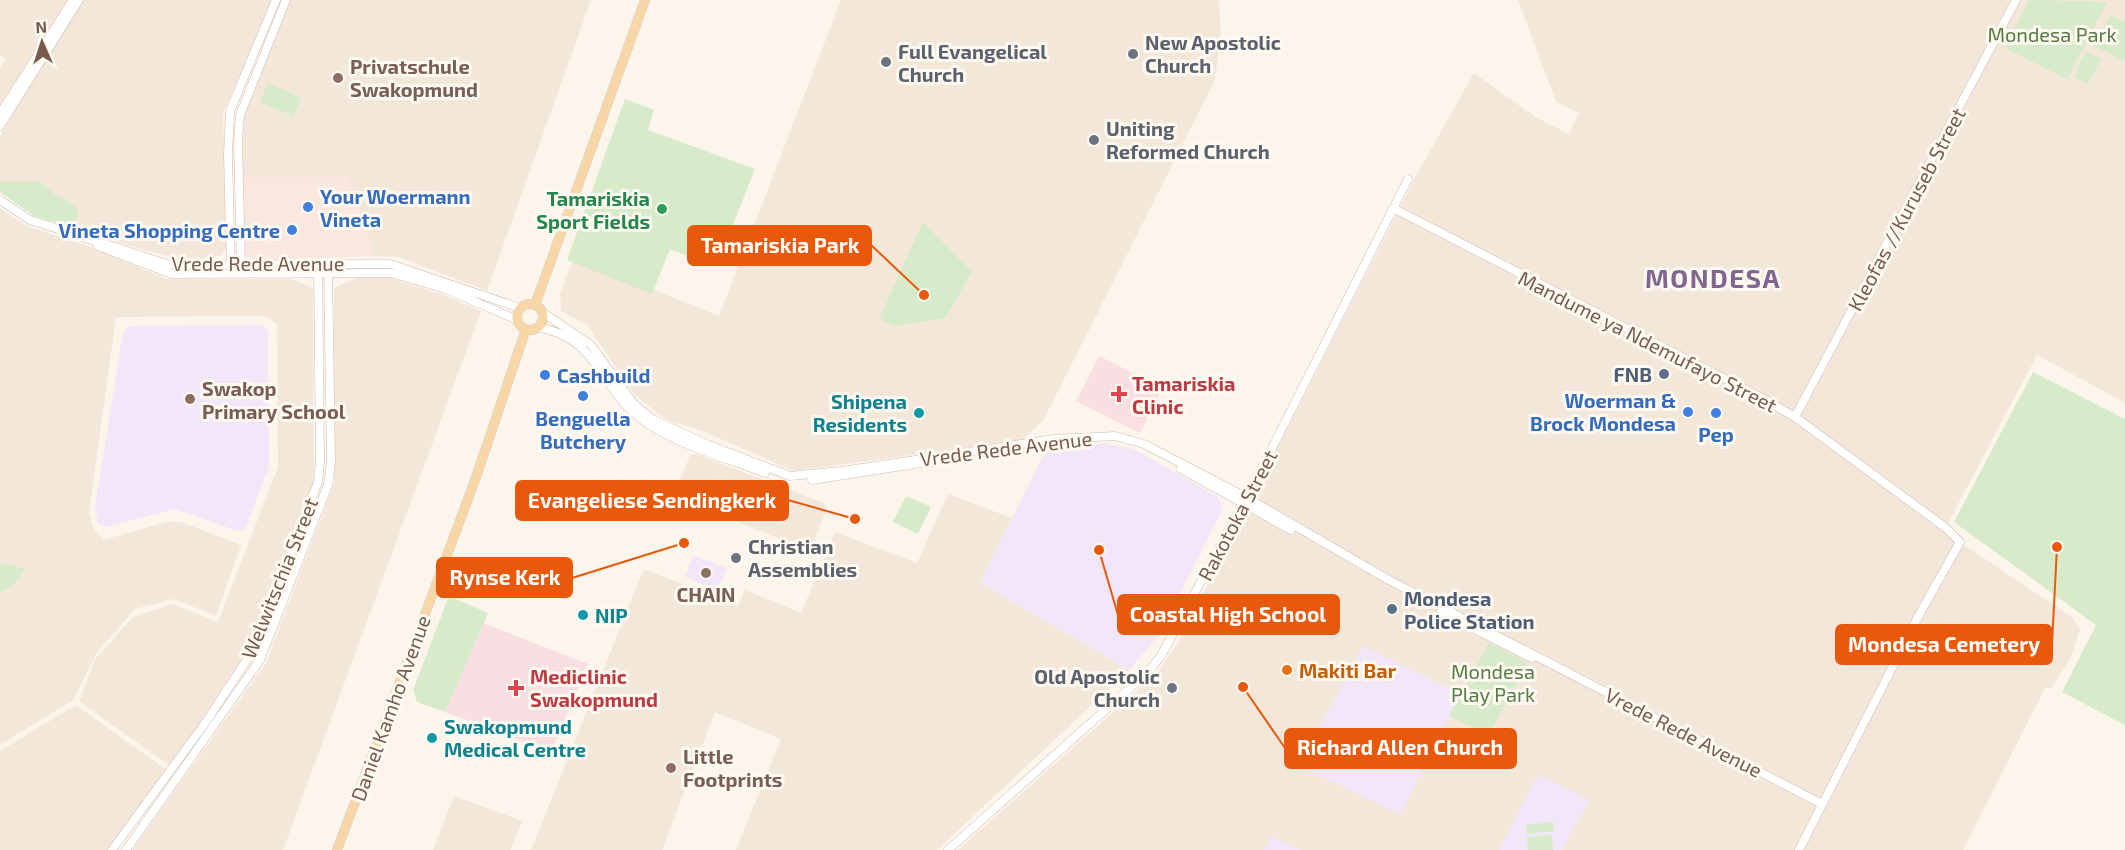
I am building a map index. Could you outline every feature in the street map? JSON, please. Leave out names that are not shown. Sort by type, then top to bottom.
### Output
[{"type":"main road","points":[[538,308],[525,305],[520,309],[517,320],[526,329],[537,327],[542,320],[538,308],[645,0]]},
{"type":"main road","name":"Daniel Kamho Avenue","points":[[337,850],[474,483],[526,329]]},
{"type":"street","points":[[0,114],[73,0]]},
{"type":"street","points":[[0,126],[79,0]]},
{"type":"street","points":[[241,274],[238,141],[240,115],[286,0]]},
{"type":"street","name":"Kleofas //Kuruseb Street","points":[[1795,417],[2016,0]]},
{"type":"street","points":[[231,274],[230,111],[274,3],[282,10]]},
{"type":"street","name":"Rakotoka Street","points":[[948,850],[1154,664],[1198,590],[1408,178]]},
{"type":"street","name":"Vrede Rede Avenue","points":[[0,200],[30,220],[183,275],[318,273],[400,275],[446,289],[517,320]]},
{"type":"street","name":"Vrede Rede Avenue","points":[[0,206],[27,224],[152,264],[182,266],[366,263],[403,266],[520,309]]},
{"type":"street","name":"Mandume ya Ndemufayo Street","points":[[1393,208],[1515,273],[1701,364],[1795,417],[1946,528],[1960,542],[1919,615],[1799,850]]},
{"type":"street","name":"Welwitschia Street","points":[[112,850],[206,722],[250,655],[318,482],[320,461],[318,264]]},
{"type":"street","name":"Welwitschia Street","points":[[126,850],[260,660],[328,485],[331,462],[328,264]]},
{"type":"street","name":"Vrede Rede Avenue","points":[[538,308],[591,345],[633,403],[652,419],[716,448],[790,476],[842,471],[1054,439],[1115,436],[1144,444],[1387,579],[1470,619],[1545,661],[1822,804]]},
{"type":"street","name":"Vrede Rede Avenue","points":[[537,327],[563,334],[580,345],[626,404],[650,425],[683,442],[786,480],[842,477],[1054,443],[1115,441],[1142,448],[1243,499]]},
{"type":"shaded area","points":[[0,0],[70,0],[0,109],[0,68],[6,59],[0,55]]},
{"type":"shaded area","points":[[83,0],[273,0],[223,113],[227,246],[222,255],[191,262],[88,235],[69,227],[79,217],[75,206],[39,181],[0,181],[0,136]]},
{"type":"shaded area","points":[[289,0],[591,0],[487,291],[399,257],[374,256],[347,177],[242,177],[242,129],[247,101]]},
{"type":"shaded area","points":[[841,0],[1219,0],[1221,41],[1214,82],[1043,421],[1022,440],[794,471],[705,432],[665,419],[634,394],[587,325],[561,311],[560,293],[574,258],[719,316]]},
{"type":"shaded area","points":[[1518,0],[2125,0],[2125,403],[2037,355],[1946,527],[1960,542],[2073,618],[2080,629],[2071,657],[2051,688],[2045,688],[1963,850],[958,850],[1156,674],[1178,643],[1415,178],[1474,73],[1537,118],[1569,134],[1579,113],[1556,102]]},
{"type":"shaded area","points":[[242,177],[347,177],[374,256],[252,260],[244,256]]},
{"type":"shaded area","points":[[0,208],[28,227],[83,244],[167,279],[291,279],[313,288],[314,481],[249,654],[170,766],[79,701],[95,659],[132,618],[172,604],[218,622],[278,467],[277,324],[265,316],[116,317],[89,512],[93,528],[103,540],[166,522],[181,522],[241,545],[216,616],[174,599],[135,609],[96,654],[73,700],[0,745],[0,592],[11,587],[0,563]]},
{"type":"shaded area","points":[[356,278],[390,278],[444,295],[481,311],[283,850],[132,850],[266,663],[334,484],[334,288]]},
{"type":"shaded area","name":"Swakop Primary School","points":[[262,325],[268,331],[269,467],[245,529],[237,531],[176,509],[106,527],[98,524],[95,507],[123,332],[128,326]]},
{"type":"shaded area","name":"Tamariskia Clinic","points":[[1099,356],[1163,388],[1140,433],[1076,401]]},
{"type":"shaded area","points":[[1104,443],[1134,449],[1218,497],[1223,508],[1159,635],[1129,670],[980,583],[1045,452]]},
{"type":"shaded area","points":[[696,454],[824,503],[827,509],[811,547],[805,549],[678,498],[675,493],[690,455]]},
{"type":"shaded area","points":[[948,494],[1012,518],[980,583],[1129,670],[937,850],[736,850],[781,739],[715,712],[662,850],[531,850],[644,569],[738,606],[745,590],[801,613],[835,532],[917,563]]},
{"type":"shaded area","name":"CHAIN","points":[[693,555],[727,568],[717,591],[685,577]]},
{"type":"shaded area","name":"Mediclinic Swakopmund","points":[[483,623],[588,664],[555,743],[541,748],[445,712]]},
{"type":"shaded area","points":[[1363,646],[1461,694],[1400,815],[1299,765]]},
{"type":"shaded area","points":[[76,705],[168,771],[108,850],[0,850],[0,751]]},
{"type":"shaded area","points":[[1542,776],[1589,800],[1562,850],[1499,850],[1536,777]]},
{"type":"shaded area","points":[[454,796],[522,821],[510,850],[433,850]]},
{"type":"shaded area","points":[[1271,836],[1300,850],[1264,850]]},
{"type":"green space","name":"Mondesa Park","points":[[2029,0],[2107,2],[2067,79],[2005,48]]},
{"type":"green space","points":[[2110,15],[2125,22],[2125,61],[2094,46]]},
{"type":"green space","points":[[2086,51],[2101,59],[2088,84],[2074,77]]},
{"type":"green space","points":[[268,83],[301,98],[293,116],[260,102]]},
{"type":"green space","name":"Tamariskia Sport Fields","points":[[625,99],[654,110],[648,130],[755,169],[716,267],[670,249],[652,294],[567,260]]},
{"type":"green space","points":[[0,181],[39,181],[75,206],[79,217],[69,227],[34,216],[0,192]]},
{"type":"green space","points":[[923,222],[972,272],[945,318],[894,326],[879,319]]},
{"type":"green space","points":[[2033,372],[2125,419],[2125,725],[2062,692],[2096,625],[1954,522]]},
{"type":"green space","points":[[906,496],[931,507],[918,534],[893,522]]},
{"type":"green space","points":[[0,563],[25,569],[11,587],[0,592]]},
{"type":"green space","points":[[449,596],[488,613],[445,712],[417,702],[413,690]]},
{"type":"green space","name":"Mondesa Play Park","points":[[1489,643],[1527,662],[1525,670],[1488,735],[1449,716]]},
{"type":"green space","points":[[1553,822],[1554,831],[1527,834],[1526,825]]},
{"type":"green space","points":[[1552,835],[1553,850],[1528,850],[1527,837]]},
{"type":"place","name":"New Apostolic Church","points":[[1133,54]]},
{"type":"place","name":"Full Evangelical Church","points":[[886,62]]},
{"type":"place","name":"Privatschule Swakopmund","points":[[338,78]]},
{"type":"place","name":"Uniting Reformed Church","points":[[1094,140]]},
{"type":"place","name":"Your Woermann Vineta","points":[[308,207]]},
{"type":"place","name":"Tamariskia Sport Fields","points":[[662,209]]},
{"type":"place","name":"Vineta Shopping Centre","points":[[292,230]]},
{"type":"place","name":"Tamariskia Park","points":[[924,295]]},
{"type":"place","name":"FNB","points":[[1664,374]]},
{"type":"place","name":"Cashbuild","points":[[545,375]]},
{"type":"place","name":"Tamariskia Clinic","points":[[1119,394]]},
{"type":"place","name":"Benguella Butchery","points":[[583,396]]},
{"type":"place","name":"Swakop Primary School","points":[[190,399]]},
{"type":"place","name":"Woerman & Brock Mondesa","points":[[1688,412]]},
{"type":"place","name":"Shipena Residents","points":[[919,413]]},
{"type":"place","name":"Pep","points":[[1716,413]]},
{"type":"place","name":"Evangeliese Sendingkerk","points":[[855,519]]},
{"type":"place","name":"Rynse Kerk","points":[[684,543]]},
{"type":"place","name":"Mondesa Cemetery","points":[[2057,547]]},
{"type":"place","name":"Coastal High School","points":[[1099,550]]},
{"type":"place","name":"Christian Assemblies","points":[[736,558]]},
{"type":"place","name":"CHAIN","points":[[706,573]]},
{"type":"place","name":"Mondesa Police Station","points":[[1392,609]]},
{"type":"place","name":"NIP","points":[[583,615]]},
{"type":"place","name":"Makiti Bar","points":[[1287,670]]},
{"type":"place","name":"Richard Allen Church","points":[[1243,687]]},
{"type":"place","name":"Mediclinic Swakopmund","points":[[516,688]]},
{"type":"place","name":"Old Apostolic Church","points":[[1172,688]]},
{"type":"place","name":"Swakopmund Medical Centre","points":[[432,738]]},
{"type":"place","name":"Little Footprints","points":[[671,768]]},
{"type":"district","name":"MONDESA","points":[[1713,277]]}]
